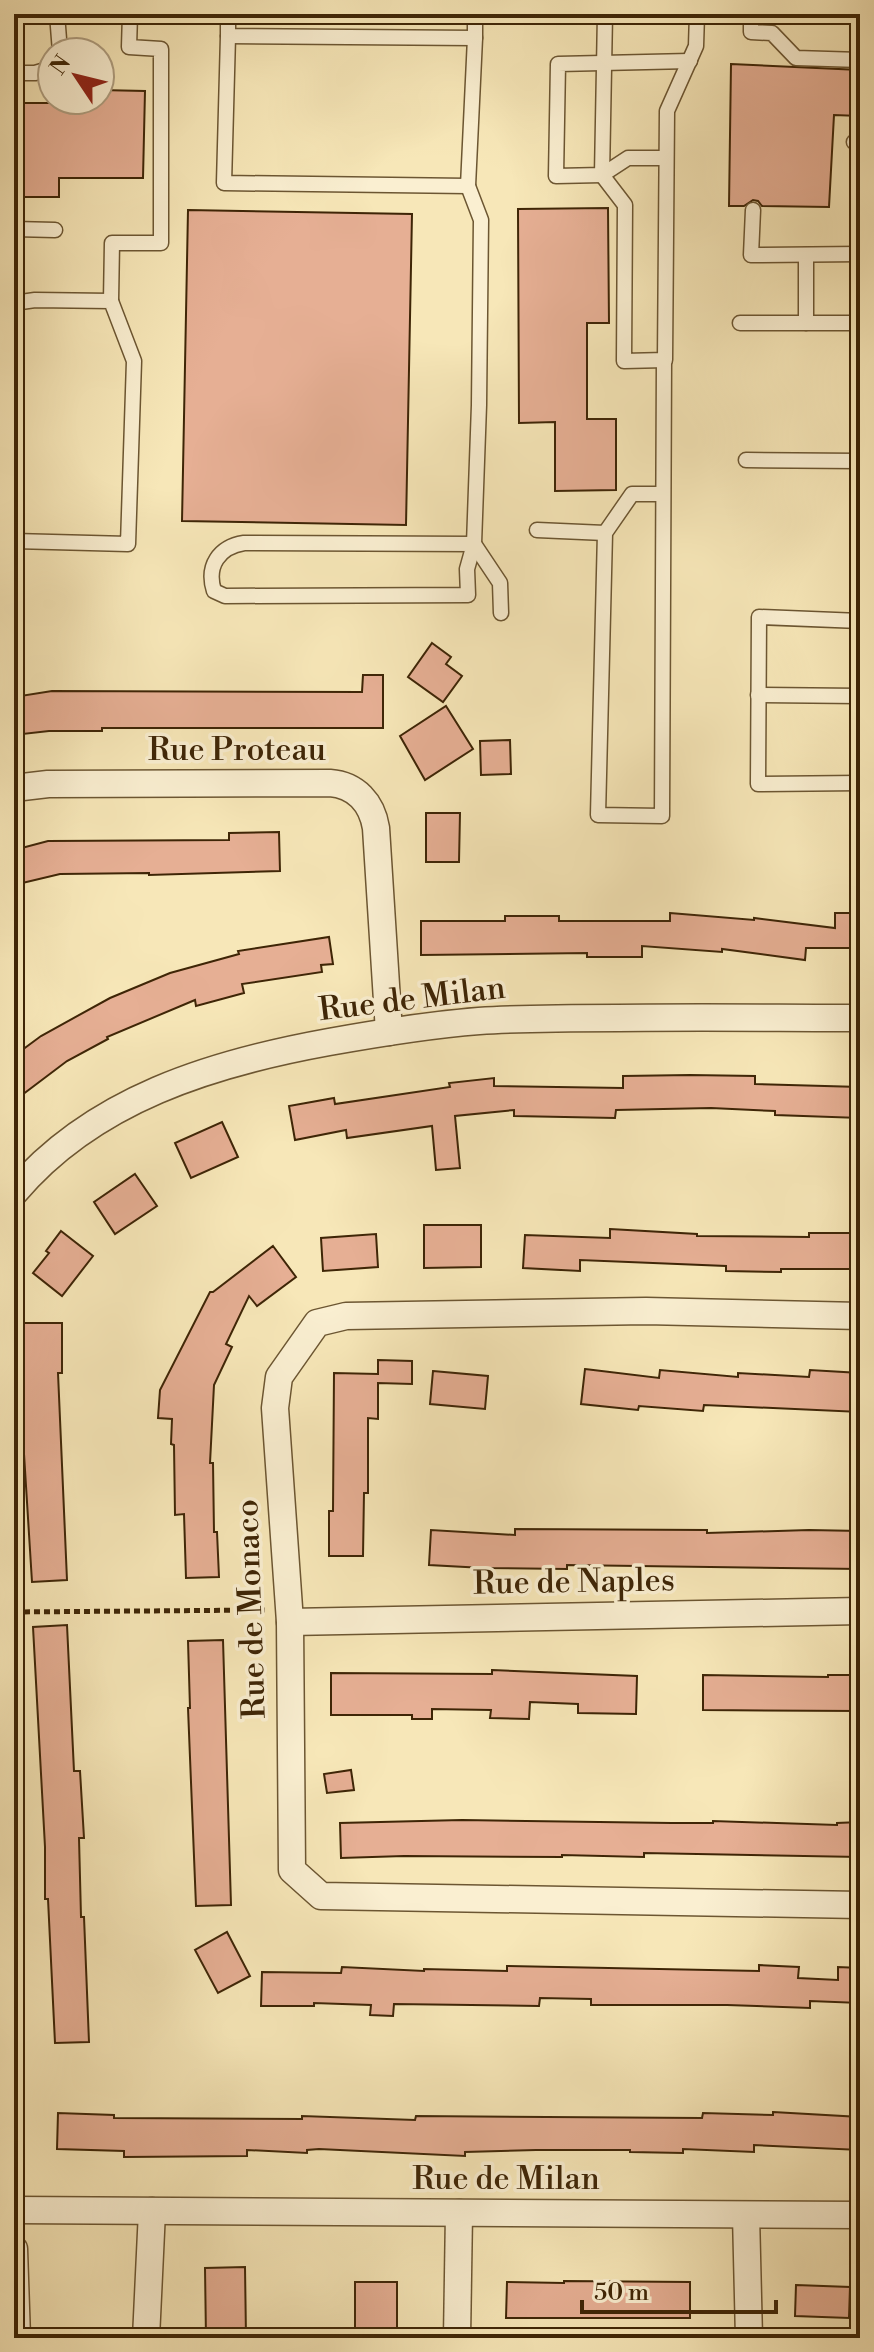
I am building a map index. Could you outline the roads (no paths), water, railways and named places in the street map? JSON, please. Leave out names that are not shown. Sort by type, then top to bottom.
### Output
[{"type":"street","name":"Rue Proteau","points":[[14,788],[48,784],[330,783],[352,789],[369,805],[376,828],[389,1032]]},
{"type":"street","name":"Rue de Milan","points":[[14,1193],[66,1144],[114,1111],[161,1088],[254,1057],[389,1032],[481,1021],[551,1018],[860,1018]]},
{"type":"street","name":"Rue de Monaco","points":[[860,1316],[646,1311],[346,1316],[317,1323],[279,1377],[275,1408],[278,1616],[292,1870],[321,1896],[860,1905]]},
{"type":"street","name":"Rue de Naples","points":[[278,1616],[860,1611]]},
{"type":"street","name":"Rue de Milan","points":[[14,2210],[860,2215]]},
{"type":"street","points":[[146,2338],[152,2211]]},
{"type":"street","points":[[457,2338],[459,2213]]},
{"type":"street","points":[[746,2215],[749,2338]]},
{"type":"street","points":[[14,2249],[17,2338]]},
{"type":"lane","points":[[57,14],[59,36]]},
{"type":"lane","points":[[14,541],[128,544],[134,361],[111,301],[112,243],[161,243],[161,49],[129,47],[130,14]]},
{"type":"lane","points":[[228,14],[224,183],[468,186]]},
{"type":"lane","points":[[474,544],[244,543],[223,550],[213,571],[212,584],[214,591],[225,596],[468,595],[467,569],[474,544],[479,405],[481,220],[468,186],[475,14]]},
{"type":"lane","points":[[605,14],[602,175],[625,205],[624,361],[664,360]]},
{"type":"lane","points":[[663,494],[632,494],[605,533],[598,815],[662,816],[667,111],[696,46],[697,14]]},
{"type":"lane","points":[[751,14],[751,32],[772,33],[796,58],[860,60]]},
{"type":"lane","points":[[228,36],[475,38]]},
{"type":"lane","points":[[666,158],[628,158],[602,175],[556,176],[558,64],[690,61]]},
{"type":"lane","points":[[14,73],[36,73]]},
{"type":"lane","points":[[753,210],[751,255],[860,254]]},
{"type":"lane","points":[[14,229],[55,230]]},
{"type":"lane","points":[[806,255],[806,323]]},
{"type":"lane","points":[[14,303],[35,300],[111,301]]},
{"type":"lane","points":[[740,323],[860,323]]},
{"type":"lane","points":[[746,460],[860,461]]},
{"type":"lane","points":[[537,530],[605,533]]},
{"type":"lane","points":[[474,544],[500,583],[501,613]]},
{"type":"lane","points":[[860,621],[759,617],[758,784],[860,783]]},
{"type":"lane","points":[[758,695],[860,696]]}]
